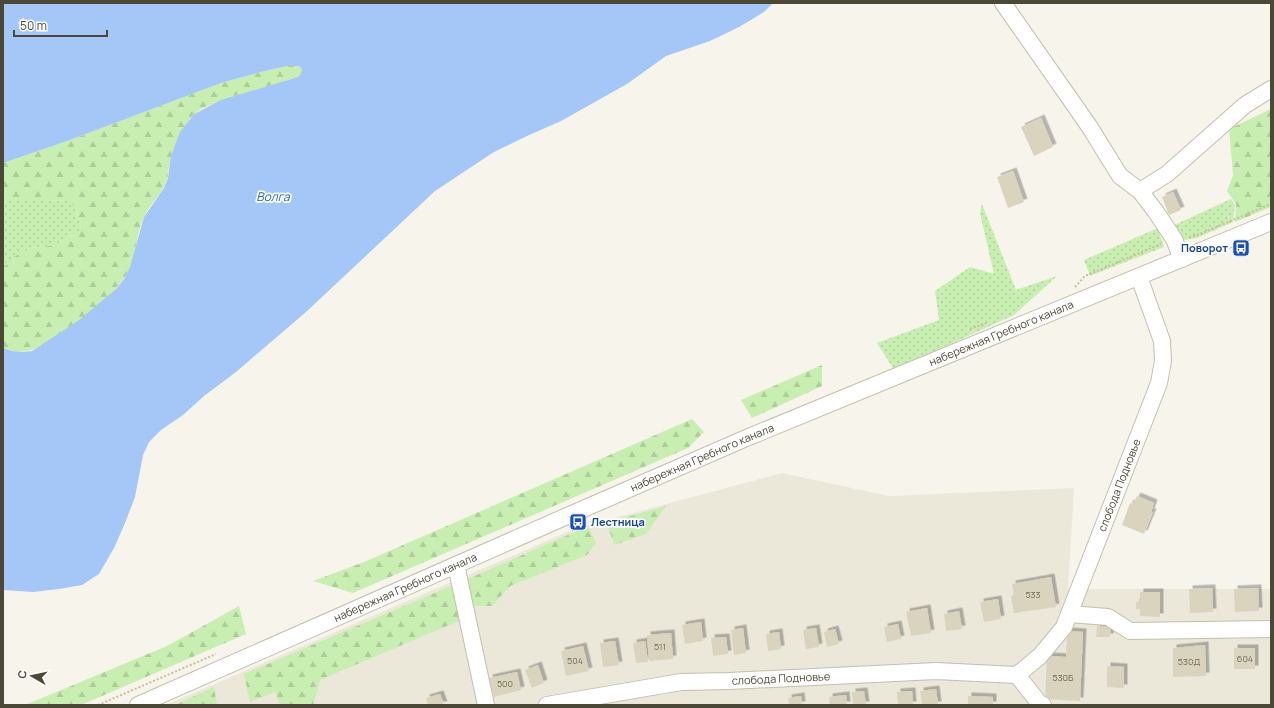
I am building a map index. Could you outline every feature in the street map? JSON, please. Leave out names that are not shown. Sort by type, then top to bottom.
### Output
[{"type":"street","points":[[1004,3],[1089,126],[1120,176],[1140,191],[1156,212],[1174,239],[1182,259]]},
{"type":"street","points":[[1140,191],[1167,174],[1245,105],[1271,89]]},
{"type":"street","name":"набережная Гребного канала","points":[[138,705],[744,439],[1271,222]]},
{"type":"street","name":"слобода Подновье","points":[[547,705],[624,698],[681,682],[936,671],[1017,675],[1040,656],[1064,628],[1159,384],[1163,361],[1162,341],[1139,277]]},
{"type":"street","points":[[456,565],[486,705]]},
{"type":"street","points":[[1069,614],[1108,617],[1130,632],[1271,629]]},
{"type":"street","points":[[1017,675],[1040,704]]},
{"type":"shaded area","points":[[782,473],[889,496],[1074,488],[1068,589],[1271,589],[1271,705],[166,705],[577,528]]},
{"type":"green space","points":[[287,66],[299,66],[302,69],[302,73],[298,77],[213,104],[193,115],[183,132],[173,155],[165,184],[144,217],[134,255],[126,276],[110,295],[77,322],[32,350],[20,352],[3,348],[3,266],[7,265],[6,261],[31,248],[57,245],[80,230],[81,223],[71,201],[3,200],[3,163],[70,140],[221,83]]},
{"type":"green space","points":[[1271,109],[1271,207],[1235,222],[1236,204],[1227,191],[1233,175],[1229,129]]},
{"type":"green space","points":[[1231,199],[1235,205],[1233,222],[1197,238],[1184,240],[1172,226]]},
{"type":"green space","points":[[3,200],[71,201],[81,223],[80,230],[57,245],[31,248],[7,265],[3,266]]},
{"type":"green space","points":[[982,204],[1016,290],[1057,276],[1014,315],[894,370],[877,343],[939,320],[935,291],[970,267],[994,274],[980,213]]},
{"type":"green space","points":[[1158,228],[1164,247],[1090,276],[1084,260]]},
{"type":"green space","points":[[822,365],[822,386],[752,418],[741,400]]},
{"type":"green space","points":[[692,419],[704,432],[688,448],[353,593],[313,581],[364,562]]},
{"type":"green space","points":[[666,506],[646,534],[615,545],[606,523]]},
{"type":"green space","points":[[589,528],[596,543],[587,555],[510,586],[492,606],[469,606],[463,581],[577,531]]},
{"type":"green space","points":[[458,583],[463,619],[320,680],[313,705],[280,705],[275,692],[250,702],[244,674]]},
{"type":"green space","points":[[239,606],[246,634],[81,705],[25,705],[167,646]]},
{"type":"green space","points":[[214,687],[217,705],[175,705]]},
{"type":"water","name":"Волга","points":[[3,3],[773,3],[764,12],[739,27],[710,41],[666,56],[627,84],[561,121],[494,152],[435,191],[306,312],[236,372],[204,396],[183,415],[161,430],[149,442],[143,455],[135,497],[114,548],[99,574],[82,585],[33,592],[3,590],[3,348],[12,351],[32,351],[78,321],[116,289],[124,279],[130,267],[144,217],[164,188],[168,178],[171,156],[180,132],[194,114],[221,100],[298,77],[302,73],[302,69],[299,66],[287,66],[221,83],[70,140],[3,163]]},
{"type":"building","points":[[1041,118],[1053,147],[1034,156],[1021,127]]},
{"type":"building","points":[[1013,171],[1024,202],[1008,208],[997,177]]},
{"type":"building","points":[[1173,192],[1181,210],[1169,215],[1162,197]]},
{"type":"building","points":[[1137,496],[1154,503],[1151,512],[1153,512],[1144,534],[1122,525],[1130,503],[1133,504]]},
{"type":"building","points":[[1051,577],[1056,607],[1014,613],[1011,596],[1014,595],[1012,584]]},
{"type":"building","points":[[1212,588],[1213,612],[1190,613],[1189,589]]},
{"type":"building","points":[[1258,588],[1259,611],[1235,612],[1234,589]]},
{"type":"building","points":[[1140,592],[1160,592],[1160,617],[1140,616],[1140,609],[1136,609],[1136,602],[1140,602]]},
{"type":"building","points":[[998,599],[1001,619],[984,622],[980,602]]},
{"type":"building","points":[[927,608],[931,633],[911,636],[906,612]]},
{"type":"building","points":[[959,611],[962,629],[946,631],[944,614]]},
{"type":"building","points":[[701,622],[703,641],[685,644],[682,625]]},
{"type":"building","points":[[898,624],[901,639],[887,642],[884,627]]},
{"type":"building","points":[[1097,626],[1111,627],[1110,637],[1096,637]]},
{"type":"building","points":[[743,628],[746,653],[734,655],[731,630]]},
{"type":"building","points":[[816,628],[819,647],[806,649],[803,630]]},
{"type":"building","points":[[835,629],[839,644],[827,647],[824,632]]},
{"type":"building","points":[[1067,631],[1083,632],[1080,701],[1045,699],[1047,656],[1066,657]]},
{"type":"building","points":[[779,632],[781,649],[768,651],[766,634]]},
{"type":"building","points":[[671,633],[673,659],[649,661],[647,635]]},
{"type":"building","points":[[726,637],[728,654],[713,656],[711,638]]},
{"type":"building","points":[[615,641],[619,665],[603,667],[600,643]]},
{"type":"building","points":[[645,641],[648,662],[636,663],[633,643]]},
{"type":"building","points":[[1205,645],[1206,676],[1173,677],[1173,648]]},
{"type":"building","points":[[583,646],[589,671],[566,676],[561,651]]},
{"type":"building","points":[[1234,648],[1255,648],[1255,669],[1234,669]]},
{"type":"building","points":[[538,665],[544,683],[532,688],[525,670]]},
{"type":"building","points":[[1107,666],[1124,667],[1124,688],[1107,687]]},
{"type":"building","points":[[517,672],[521,690],[494,697],[489,678]]},
{"type":"building","points":[[936,689],[938,705],[922,705],[920,691]]},
{"type":"building","points":[[864,691],[866,705],[853,705],[852,692]]},
{"type":"building","points":[[912,691],[913,705],[898,705],[897,692]]},
{"type":"building","points":[[440,694],[444,705],[428,705],[426,698]]},
{"type":"building","points":[[846,695],[847,705],[830,705],[829,697]]},
{"type":"building","points":[[801,696],[802,705],[789,705],[788,698]]},
{"type":"building","points":[[968,696],[993,697],[993,705],[968,705]]},
{"type":"place","name":"Поворот","points":[[1241,248]]},
{"type":"place","name":"Лестница","points":[[578,522]]}]
